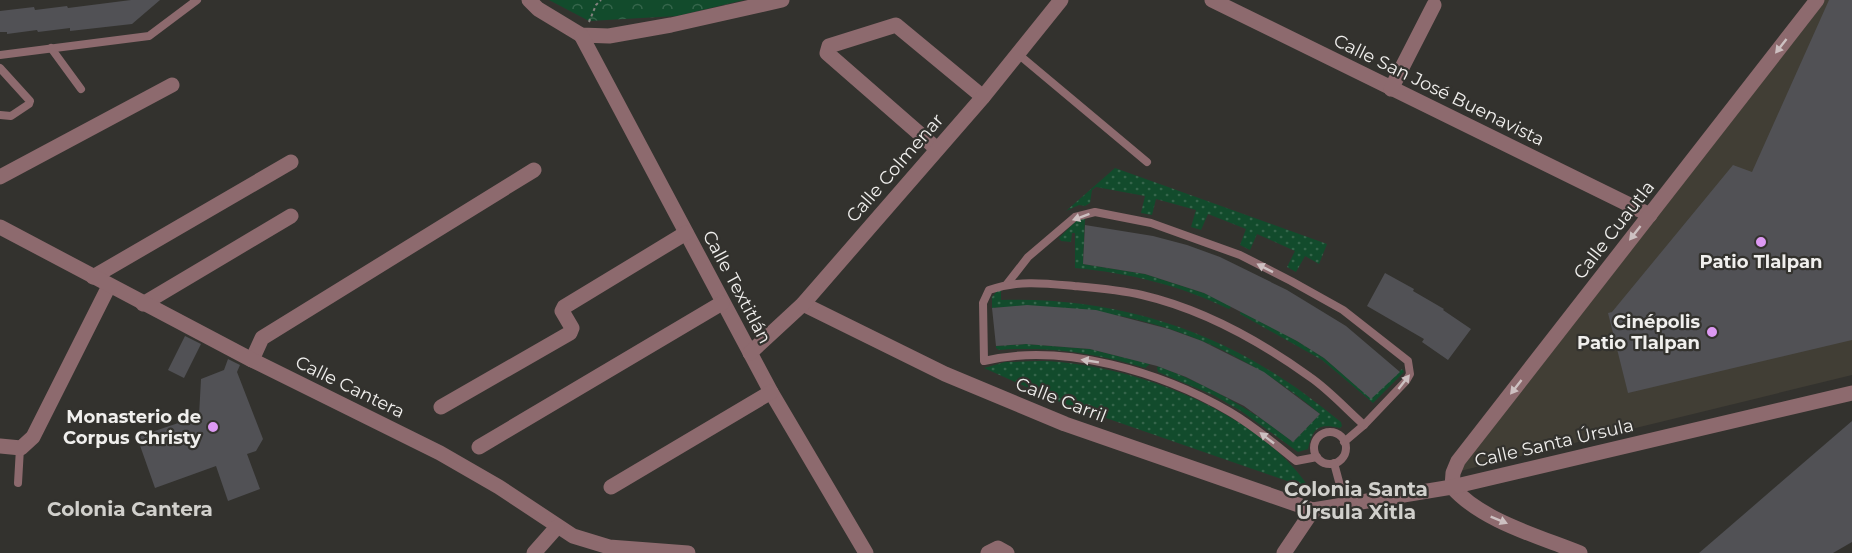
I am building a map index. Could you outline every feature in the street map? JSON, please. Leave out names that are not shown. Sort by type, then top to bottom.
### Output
[{"type":"street","points":[[529,0],[538,9],[581,34],[609,36],[671,25],[782,0]]},
{"type":"street","name":"Calle Colmenar","points":[[750,353],[803,304],[983,97],[1061,0]]},
{"type":"street","name":"Calle San José Buenavista","points":[[1212,0],[1650,215]]},
{"type":"street","name":"Calle Cuautla","points":[[1452,487],[1453,473],[1458,461],[1817,0]]},
{"type":"street","points":[[1391,89],[1434,5]]},
{"type":"street","points":[[937,149],[827,53],[829,46],[896,25],[983,97]]},
{"type":"street","name":"Calle Textitlán","points":[[581,34],[771,393],[866,553]]},
{"type":"street","points":[[0,177],[172,85]]},
{"type":"street","points":[[93,277],[291,162]]},
{"type":"street","points":[[252,360],[262,338],[534,170]]},
{"type":"street","points":[[143,304],[291,216]]},
{"type":"street","name":"Calle Cantera","points":[[0,227],[252,360],[440,453],[499,487],[573,536],[609,548],[688,553]]},
{"type":"street","points":[[441,407],[570,333],[572,328],[562,311],[564,308],[686,233]]},
{"type":"street","points":[[0,446],[20,448],[33,437],[109,286]]},
{"type":"street","points":[[479,447],[722,303]]},
{"type":"street","name":"Calle Carril","points":[[803,304],[945,374],[1054,419],[1313,510]]},
{"type":"street","points":[[611,487],[771,393]]},
{"type":"street","name":"Calle Santa Úrsula","points":[[1313,510],[1452,487],[1852,393]]},
{"type":"street","points":[[1452,487],[1464,501],[1482,513],[1580,553]]},
{"type":"street","points":[[1284,553],[1313,510]]},
{"type":"street","points":[[534,553],[557,527]]},
{"type":"street","points":[[988,553],[998,548],[1008,553]]},
{"type":"lane","points":[[0,54],[149,36],[197,0]]},
{"type":"lane","points":[[51,48],[81,89]]},
{"type":"lane","points":[[1018,54],[1147,162]]},
{"type":"lane","points":[[0,68],[30,101],[11,116],[0,115]]},
{"type":"lane","points":[[1007,284],[1028,257],[1075,217],[1095,212],[1151,223],[1240,255],[1343,310],[1408,361],[1410,374],[1407,381],[1364,425],[1344,441]]},
{"type":"lane","points":[[1317,457],[1296,461],[1231,412],[1194,392],[1150,376],[1107,364],[1036,354],[1008,355],[984,361],[983,303],[989,290],[1007,284],[1033,282],[1083,287],[1142,295],[1200,314],[1254,341],[1311,377],[1364,425]]},
{"type":"lane","points":[[1332,432],[1342,437],[1344,441],[1345,452],[1334,463],[1325,463],[1317,457],[1314,447],[1322,434],[1332,432]]},
{"type":"lane","points":[[18,483],[20,448]]},
{"type":"lane","points":[[1334,463],[1345,504]]},
{"type":"path","points":[[581,34],[601,0]]},
{"type":"shaded area","name":"Patio Tlalpan","points":[[1823,0],[1852,0],[1852,375],[1460,471],[1459,463]]},
{"type":"green space","points":[[549,0],[744,0],[677,16],[589,21]]},
{"type":"green space","points":[[1115,168],[1327,244],[1319,264],[1305,256],[1296,272],[1287,267],[1295,251],[1257,234],[1250,250],[1240,245],[1246,229],[1208,214],[1201,230],[1191,227],[1196,210],[1156,199],[1152,215],[1141,213],[1145,196],[1096,187],[1092,190],[1090,203],[1066,211]]},
{"type":"green space","points":[[1079,218],[1085,218],[1083,264],[1145,274],[1204,293],[1232,306],[1229,309],[1154,281],[1075,268],[1075,233],[1072,233],[1071,242],[1061,241],[1059,238]]},
{"type":"green space","points":[[997,291],[1001,291],[1001,300],[1036,300],[1105,308],[1139,315],[1205,337],[1237,352],[1286,381],[1341,422],[1342,426],[1340,428],[1326,426],[1318,429],[1312,436],[1308,449],[1298,452],[1241,411],[1213,395],[1158,372],[1157,368],[1158,366],[1176,373],[1228,399],[1262,419],[1293,442],[1320,414],[1279,382],[1233,355],[1167,328],[1098,312],[1063,308],[992,308],[992,297]]},
{"type":"green space","points":[[1241,310],[1324,358],[1371,398],[1402,369],[1404,372],[1373,403],[1322,360],[1240,314]]},
{"type":"green space","points":[[1026,344],[1090,349],[1150,364],[1145,368],[1109,358],[1073,352],[1036,349],[999,350],[996,348],[996,346]]},
{"type":"green space","points":[[1053,361],[1093,367],[1164,386],[1232,418],[1263,439],[1289,463],[1310,489],[1060,402],[984,368],[1005,362]]},
{"type":"building","points":[[131,0],[160,0],[132,24],[70,31],[70,28],[7,34],[7,32],[0,32],[0,11],[34,7],[35,10],[67,6],[68,8]]},
{"type":"building","name":"Patio Tlalpan","points":[[1829,0],[1852,0],[1852,340],[1628,393],[1608,313],[1612,312],[1733,165],[1752,172]]},
{"type":"building","points":[[1085,225],[1153,236],[1220,257],[1287,290],[1346,326],[1400,372],[1371,399],[1324,358],[1297,341],[1204,293],[1145,274],[1083,264]]},
{"type":"building","points":[[1385,273],[1414,289],[1413,291],[1444,309],[1471,329],[1448,360],[1422,342],[1424,339],[1367,306]]},
{"type":"building","points":[[1027,305],[1096,310],[1169,329],[1202,341],[1264,372],[1320,414],[1293,442],[1244,406],[1186,377],[1157,366],[1090,349],[1026,344],[996,346],[992,308]]},
{"type":"building","points":[[185,336],[201,344],[184,378],[168,370]]},
{"type":"building","name":"Monasterio de Corpus Christy","points":[[228,359],[240,365],[237,372],[263,439],[256,451],[247,454],[260,489],[228,501],[216,466],[155,488],[137,437],[199,416],[201,379],[224,370]]},
{"type":"building","points":[[1852,421],[1852,542],[1833,553],[1699,553]]},
{"type":"place","name":"Patio Tlalpan","points":[[1761,242]]},
{"type":"place","name":"Cinépolis Patio Tlalpan","points":[[1712,332]]},
{"type":"place","name":"Monasterio de Corpus Christy","points":[[213,427]]},
{"type":"district","name":"Colonia Santa Úrsula Xitla","points":[[1356,500]]},
{"type":"district","name":"Colonia Cantera","points":[[130,509]]}]
